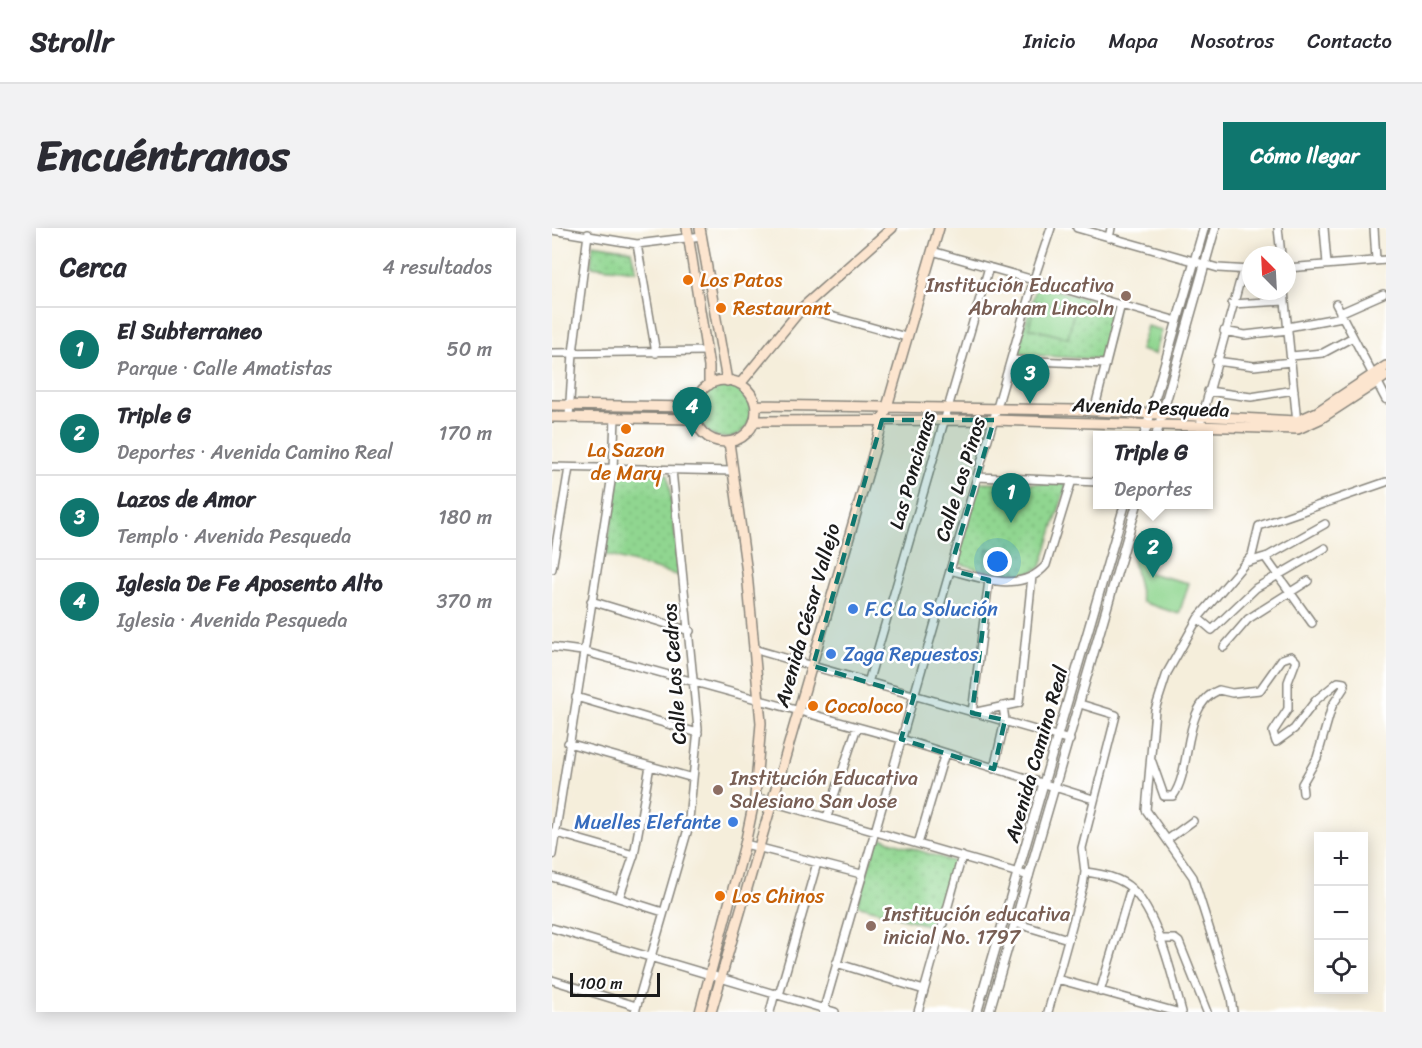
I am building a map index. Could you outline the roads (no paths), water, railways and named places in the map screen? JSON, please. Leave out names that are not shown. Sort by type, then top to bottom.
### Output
[{"type":"main road","points":[[740,384],[802,308],[892,228]]},
{"type":"main road","name":"Avenida César Vallejo","points":[[700,1012],[717,975],[774,802],[885,408],[939,228]]},
{"type":"main road","points":[[701,232],[728,381]]},
{"type":"main road","points":[[688,233],[707,351],[709,385]]},
{"type":"main road","name":"Avenida Pesqueda","points":[[755,421],[994,420],[1075,423],[1145,431],[1199,427],[1298,425],[1320,419],[1375,379],[1386,366]]},
{"type":"main road","name":"Avenida Pesqueda","points":[[1375,379],[1386,376]]},
{"type":"main road","points":[[728,381],[740,384],[747,389],[756,405],[755,421],[748,433],[729,442],[712,439],[704,434],[695,419],[695,407],[700,394],[709,385],[728,381]]},
{"type":"main road","points":[[552,405],[695,407]]},
{"type":"main road","name":"Avenida Pesqueda","points":[[756,405],[1076,410],[1202,415],[1298,425]]},
{"type":"main road","points":[[1075,423],[1076,410]]},
{"type":"main road","points":[[552,417],[695,419]]},
{"type":"main road","name":"Avenida César Vallejo","points":[[711,1012],[755,797],[761,702],[753,649],[747,573],[729,442]]},
{"type":"street","name":"Calle Los Pinos","points":[[901,739],[1034,279],[1051,228]]},
{"type":"street","points":[[1077,228],[1218,268],[1242,270]]},
{"type":"street","points":[[1109,238],[1111,228]]},
{"type":"street","points":[[1145,431],[1204,228]]},
{"type":"street","points":[[1158,431],[1215,228]]},
{"type":"street","points":[[1278,228],[1280,246]]},
{"type":"street","points":[[1324,228],[1327,264]]},
{"type":"street","points":[[1374,228],[1376,260]]},
{"type":"street","points":[[552,230],[588,234],[637,244],[701,232]]},
{"type":"street","points":[[569,417],[573,353],[588,234]]},
{"type":"street","points":[[637,244],[656,353]]},
{"type":"street","points":[[932,251],[1177,321]]},
{"type":"street","points":[[1296,267],[1386,260]]},
{"type":"street","name":"Las Poncianas","points":[[868,683],[989,267]]},
{"type":"street","points":[[1199,427],[1224,331],[1242,281]]},
{"type":"street","points":[[1224,331],[1267,334],[1341,315],[1383,294]]},
{"type":"street","points":[[1232,304],[1285,302],[1298,425]]},
{"type":"street","points":[[1094,411],[1121,304]]},
{"type":"street","points":[[1336,304],[1386,399]]},
{"type":"street","points":[[802,308],[906,337]]},
{"type":"street","points":[[1216,361],[1254,366],[1323,353],[1353,337]]},
{"type":"street","points":[[552,353],[707,351]]},
{"type":"street","points":[[1011,360],[1106,364]]},
{"type":"street","points":[[1208,391],[1251,398],[1294,390]]},
{"type":"street","points":[[552,855],[582,651],[613,469],[615,417]]},
{"type":"street","points":[[552,467],[733,471]]},
{"type":"street","points":[[552,569],[568,468]]},
{"type":"street","name":"Calle Los Cedros","points":[[636,1009],[688,829],[698,733],[690,631],[672,470]]},
{"type":"street","points":[[977,477],[1093,482]]},
{"type":"street","points":[[950,570],[989,580],[1008,581],[1032,576],[1046,565],[1072,480]]},
{"type":"street","points":[[1233,1012],[1231,997],[1193,877],[1146,810],[1145,801],[1152,762],[1155,710],[1167,673],[1198,618],[1252,555],[1259,526],[1386,482]]},
{"type":"street","name":"Avenida Camino Real","points":[[977,1012],[1124,509]]},
{"type":"street","name":"Avenida Camino Real","points":[[989,1012],[1136,509]]},
{"type":"street","points":[[1248,562],[1265,557],[1325,524]]},
{"type":"street","points":[[1198,618],[1212,630],[1256,588],[1325,548]]},
{"type":"street","points":[[1265,557],[1312,623]]},
{"type":"street","points":[[972,714],[1018,703],[1032,576]]},
{"type":"street","points":[[972,714],[989,580]]},
{"type":"street","points":[[1224,647],[1248,619],[1308,581]]},
{"type":"street","points":[[591,601],[690,631]]},
{"type":"street","points":[[552,647],[582,651],[901,739],[1093,799]]},
{"type":"street","points":[[753,649],[972,714],[1005,720],[1070,740]]},
{"type":"street","points":[[1152,762],[1164,796],[1173,796],[1186,748],[1205,700],[1219,690],[1232,693],[1260,690],[1282,659],[1291,656],[1296,662],[1288,681],[1288,709],[1273,732],[1276,742],[1294,729],[1323,694],[1338,682],[1341,681],[1345,686],[1332,706],[1317,758],[1302,784],[1303,793]]},
{"type":"street","points":[[576,697],[698,733]]},
{"type":"street","points":[[1048,1012],[1085,872],[1082,848],[1116,715],[1080,704]]},
{"type":"street","points":[[994,769],[1005,720],[1003,706]]},
{"type":"street","points":[[827,817],[857,728]]},
{"type":"street","points":[[823,1010],[901,739]]},
{"type":"street","points":[[568,743],[693,778]]},
{"type":"street","points":[[918,844],[945,753]]},
{"type":"street","points":[[619,898],[634,855],[650,766]]},
{"type":"street","points":[[755,797],[1029,876]]},
{"type":"street","points":[[1167,840],[1194,821]]},
{"type":"street","points":[[554,832],[634,855]]},
{"type":"street","points":[[745,844],[861,874]]},
{"type":"street","points":[[918,1012],[962,856]]},
{"type":"street","points":[[770,1012],[817,863]]},
{"type":"street","points":[[1085,872],[1107,875],[1131,888],[1149,912],[1182,1012]]},
{"type":"street","points":[[552,877],[663,912]]},
{"type":"street","points":[[1100,992],[1131,888]]},
{"type":"street","points":[[1015,924],[1068,939]]},
{"type":"street","points":[[552,928],[650,958],[717,975],[835,1012]]},
{"type":"street","points":[[1159,939],[1175,939],[1179,942],[1207,1012]]},
{"type":"street","points":[[836,963],[924,990]]},
{"type":"street","points":[[1057,979],[1178,1012]]},
{"type":"street","points":[[552,980],[636,1009]]},
{"type":"place","name":"Los Patos","points":[[688,280]]},
{"type":"place","name":"Institución Educativa Abraham Lincoln","points":[[1126,296]]},
{"type":"place","name":"Restaurant","points":[[721,308]]},
{"type":"place","name":"Lazos de Amor","points":[[1030,404]]},
{"type":"place","name":"La Sazon de Mary","points":[[626,429]]},
{"type":"place","name":"Iglesia De Fe Aposento Alto","points":[[692,437]]},
{"type":"place","name":"El Subterraneo","points":[[1011,523]]},
{"type":"place","name":"Triple G","points":[[1153,578]]},
{"type":"place","name":"F.C La Solución","points":[[853,609]]},
{"type":"place","name":"Zaga Repuestos","points":[[831,654]]},
{"type":"place","name":"Cocoloco","points":[[813,706]]},
{"type":"place","name":"Institución Educativa Salesiano San Jose","points":[[718,790]]},
{"type":"place","name":"Muelles Elefante","points":[[733,822]]},
{"type":"place","name":"Los Chinos","points":[[720,896]]},
{"type":"place","name":"Institución educativa inicial No. 1797","points":[[871,926]]}]
